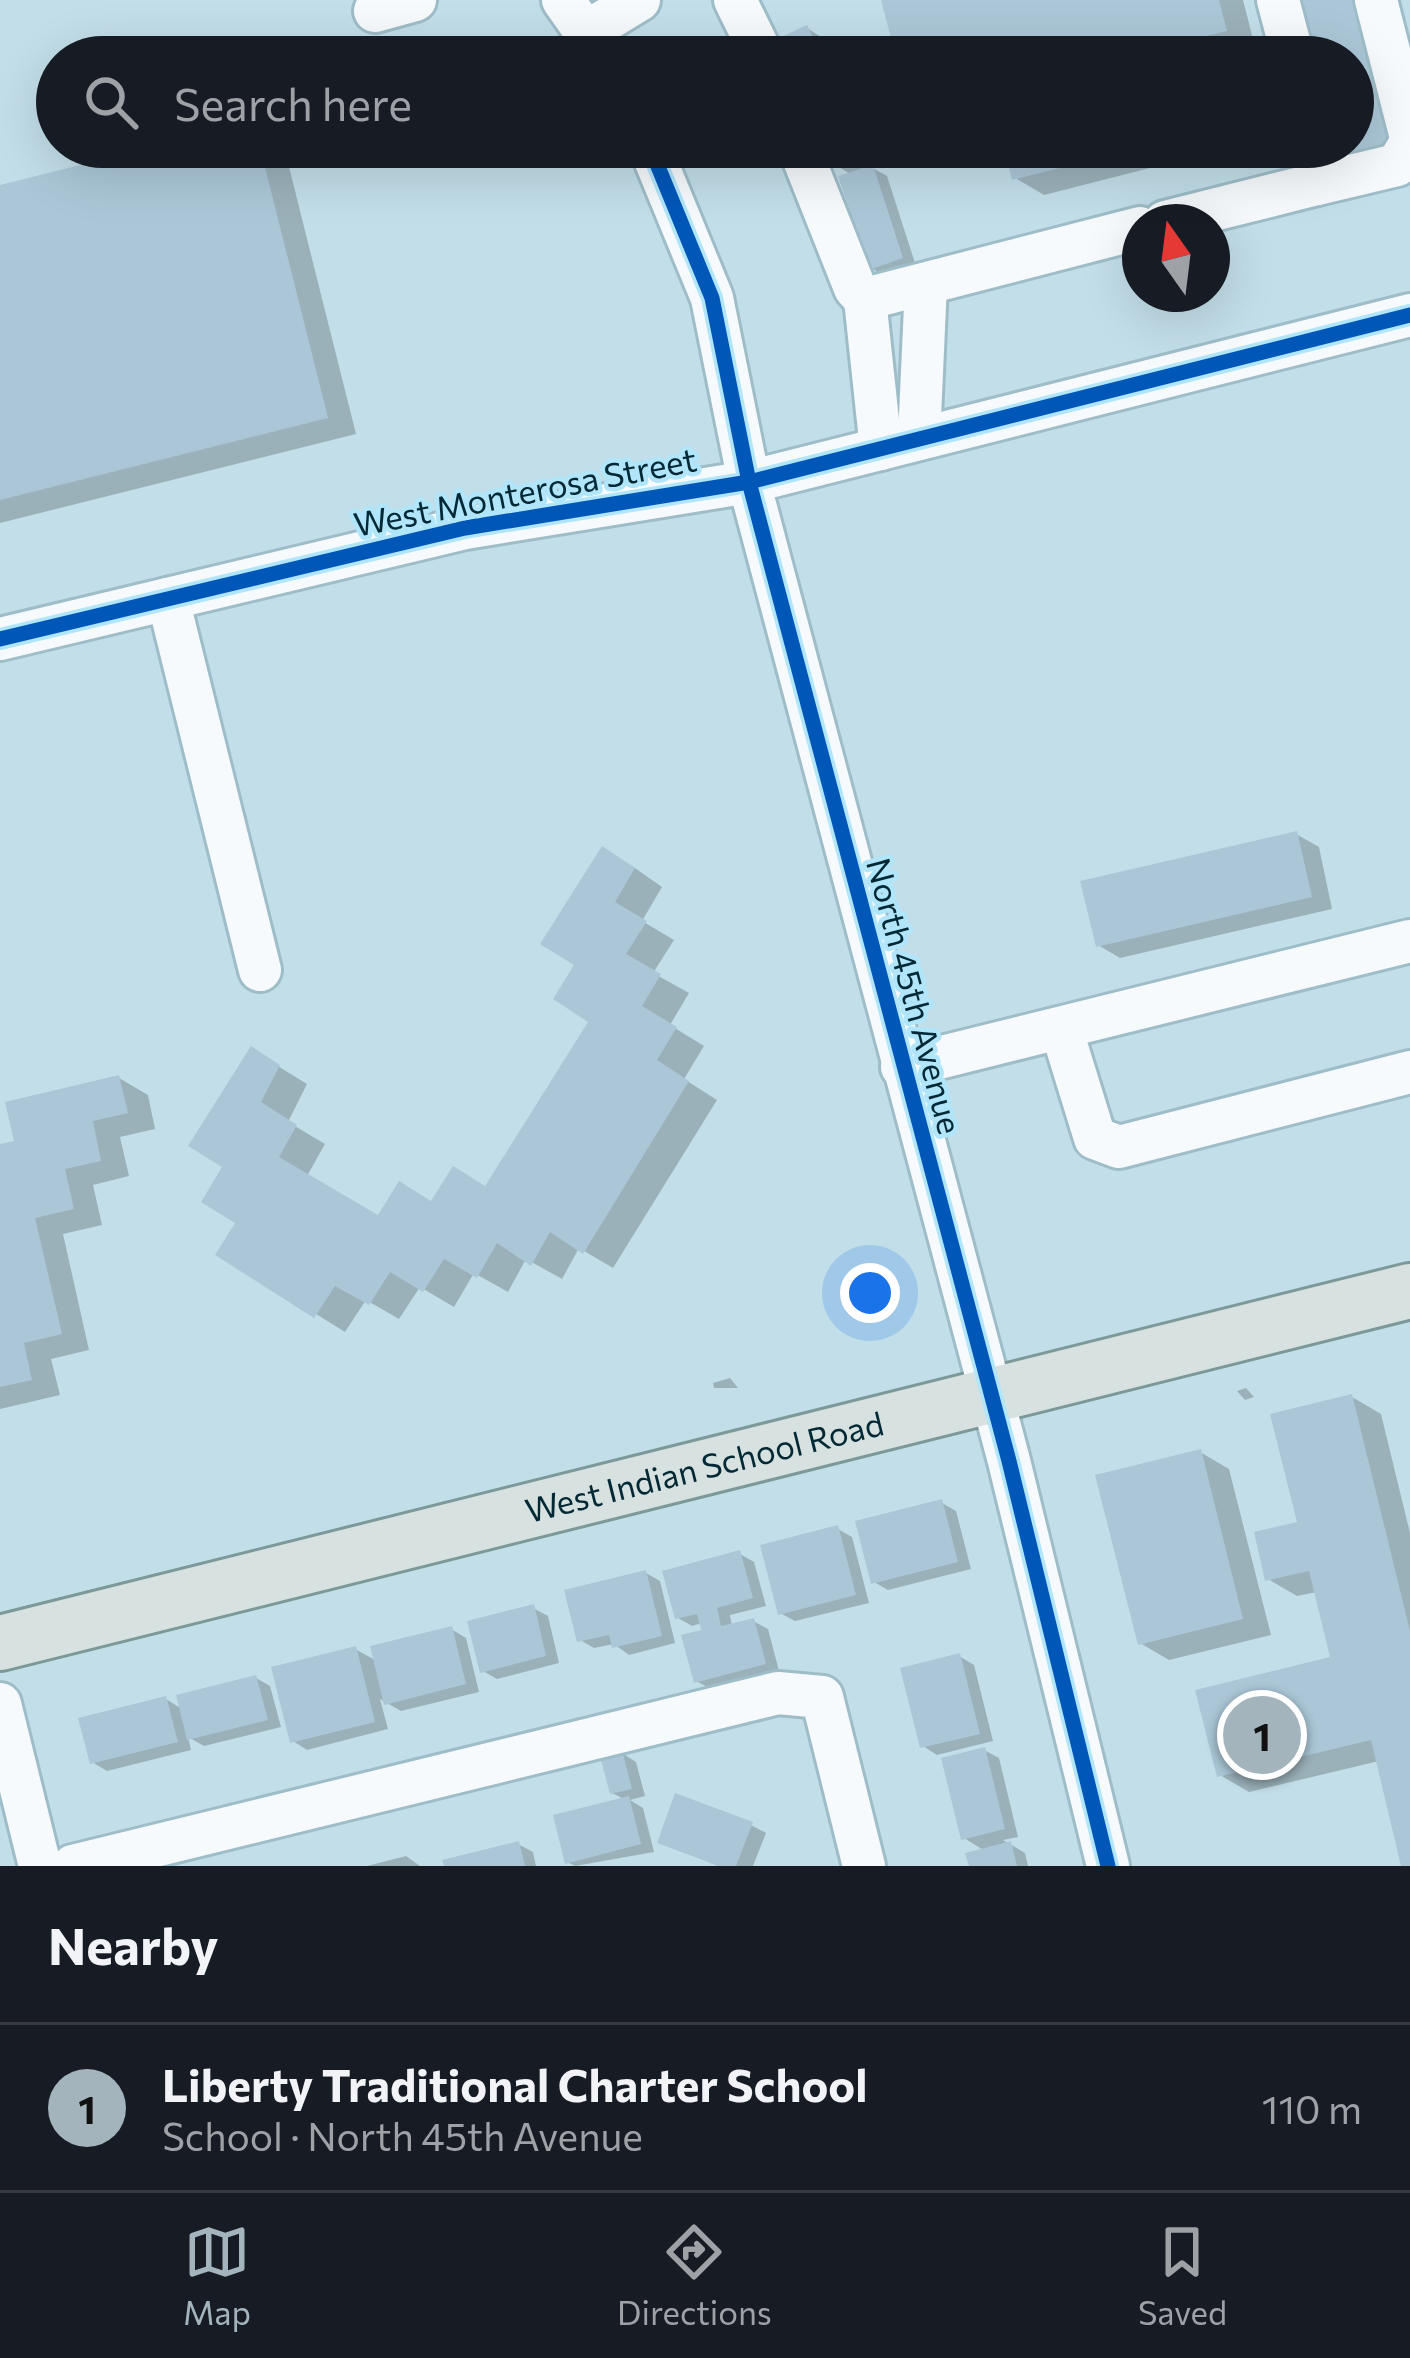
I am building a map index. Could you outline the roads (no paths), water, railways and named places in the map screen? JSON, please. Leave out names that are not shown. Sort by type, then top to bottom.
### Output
[{"type":"main road","name":"West Indian School Road","points":[[0,1643],[1410,1291]]},
{"type":"street","points":[[584,30],[639,0]]},
{"type":"street","points":[[735,0],[753,36]]},
{"type":"street","points":[[1278,0],[1287,36]]},
{"type":"street","points":[[1376,0],[1410,134]]},
{"type":"street","points":[[1374,165],[1397,165],[1410,144]]},
{"type":"street","name":"North 45th Avenue","points":[[659,168],[712,298],[749,482],[1108,1866]]},
{"type":"street","points":[[807,168],[855,288],[865,299],[900,443]]},
{"type":"street","points":[[1214,204],[1311,168]]},
{"type":"street","points":[[865,299],[1122,233]]},
{"type":"street","points":[[900,443],[926,284]]},
{"type":"street","name":"West Monterosa Street","points":[[0,638],[465,528],[749,482],[1410,315]]},
{"type":"street","points":[[168,598],[260,970]]},
{"type":"street","points":[[902,1067],[1410,941]]},
{"type":"street","points":[[1061,1028],[1095,1138],[1119,1148],[1410,1072]]},
{"type":"street","points":[[73,1866],[778,1694],[822,1697],[864,1866]]},
{"type":"street","points":[[0,1704],[40,1866]]},
{"type":"place","name":"Liberty Traditional Charter School","points":[[1262,1735]]}]
